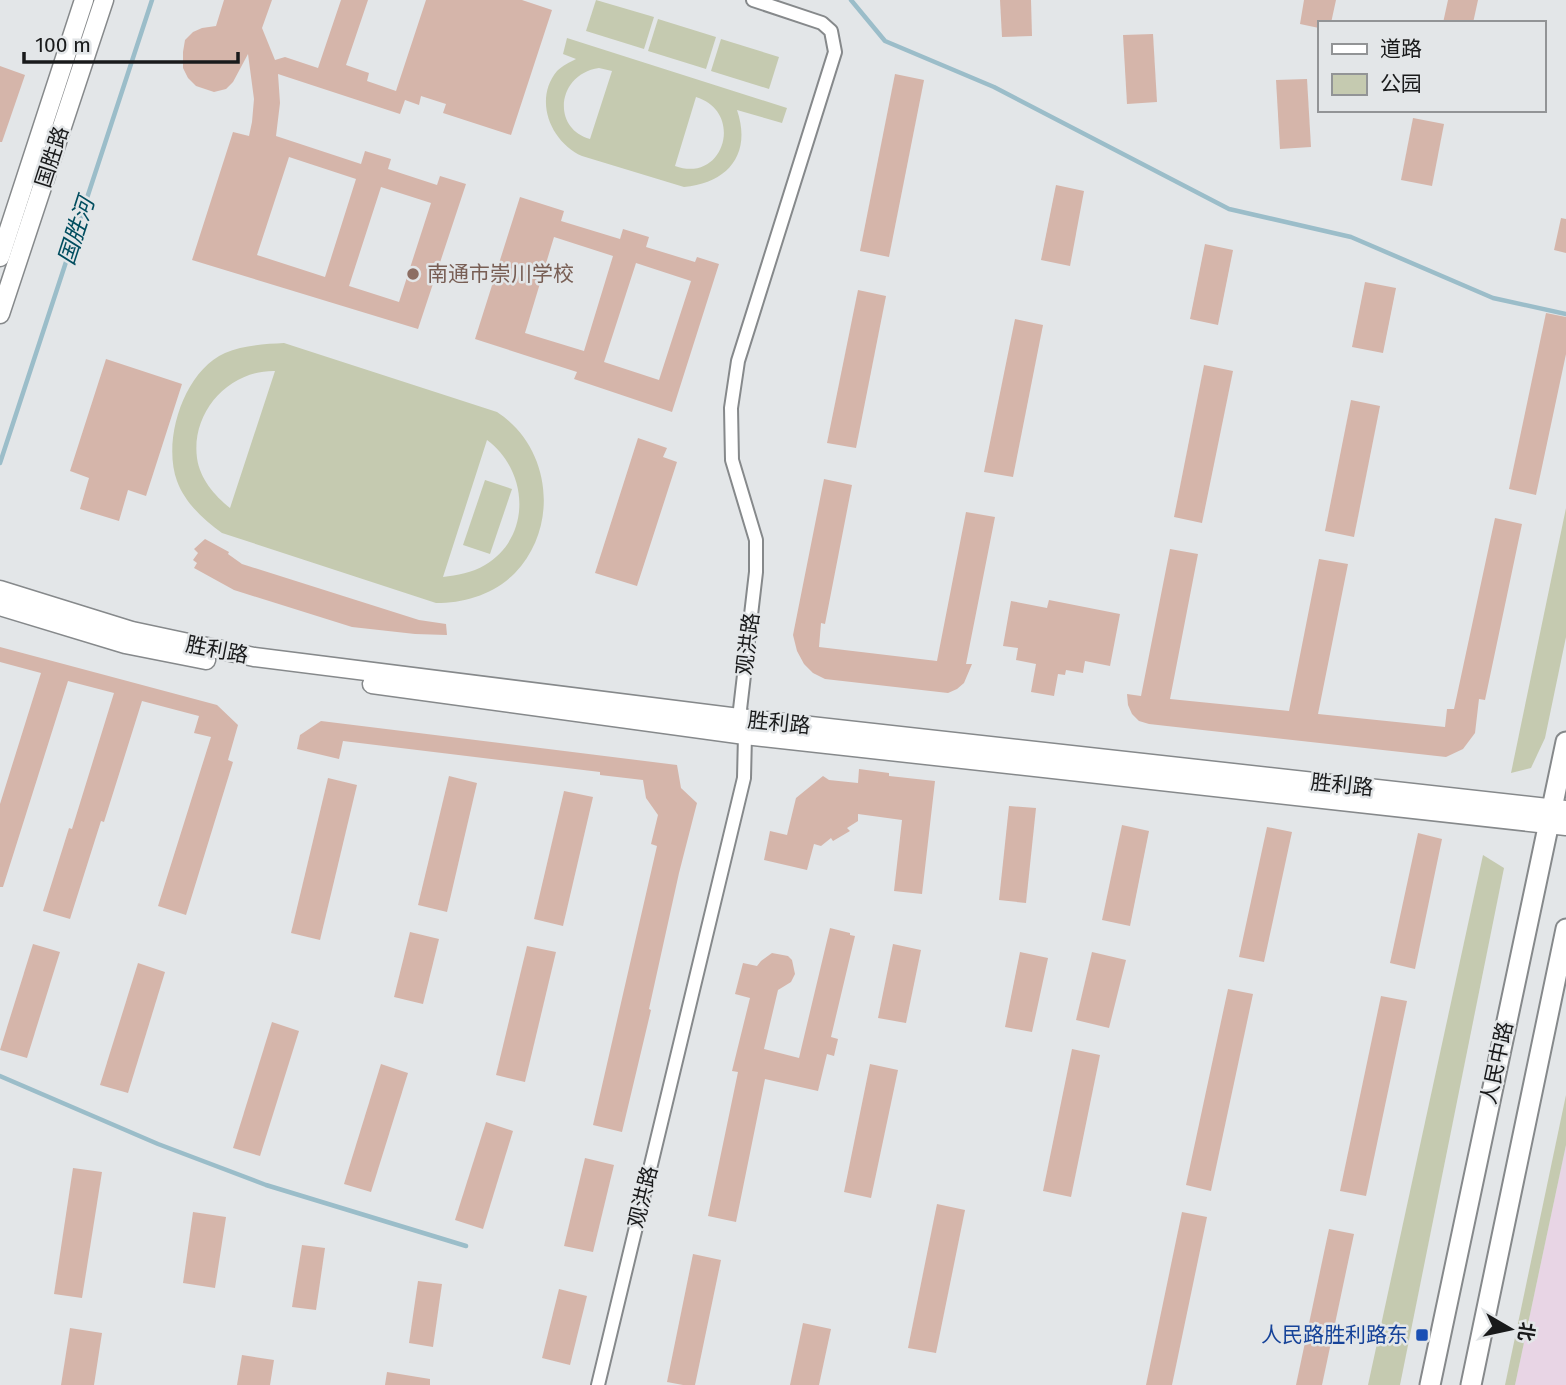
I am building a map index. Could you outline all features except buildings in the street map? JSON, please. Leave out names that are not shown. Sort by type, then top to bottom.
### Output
[{"type":"main road","name":"人民中路","points":[[1430,1385],[1558,817],[1566,742]]},
{"type":"main road","name":"人民中路","points":[[1471,1385],[1566,929]]},
{"type":"street","name":"国胜路","points":[[0,257],[85,0]]},
{"type":"street","name":"国胜路","points":[[0,314],[104,0]]},
{"type":"street","name":"观洪路","points":[[598,1385],[744,778],[742,727],[756,572],[756,540],[732,460],[731,408],[738,361],[835,52],[831,31],[822,23],[753,0]]},
{"type":"street","name":"胜利路","points":[[0,590],[132,631],[254,657],[742,727]]},
{"type":"street","name":"胜利路","points":[[0,606],[125,644],[250,668],[742,727],[1558,817]]},
{"type":"shaded area","points":[[1566,1145],[1566,1385],[1515,1385]]},
{"type":"green space","points":[[596,0],[654,17],[644,49],[586,31]]},
{"type":"green space","points":[[658,19],[716,37],[706,69],[648,51]]},
{"type":"green space","points":[[567,38],[787,108],[782,123],[737,110],[741,140],[733,164],[713,179],[684,187],[582,156],[562,141],[549,119],[546,95],[557,71],[576,59],[563,54]],"holes":[[[599,68],[612,71],[590,139],[577,133],[569,124],[564,102],[567,90],[574,80],[585,72]],[[696,97],[711,105],[720,117],[724,130],[722,144],[716,156],[706,165],[692,169],[675,166]]]},
{"type":"green space","points":[[721,39],[779,57],[769,89],[711,71]]},
{"type":"green space","points":[[284,343],[497,412],[515,427],[529,445],[538,466],[543,488],[543,511],[539,533],[529,554],[515,573],[498,587],[478,596],[436,603],[222,533],[202,517],[180,489],[173,464],[175,427],[188,391],[198,375],[225,353],[254,345]],"holes":[[[275,371],[230,508],[213,492],[201,473],[197,458],[200,425],[216,397],[229,386],[258,373]],[[487,440],[501,453],[511,469],[517,486],[517,521],[511,538],[500,553],[485,565],[470,572],[443,577]]]},
{"type":"green space","points":[[485,480],[512,489],[490,554],[463,545]]},
{"type":"green space","points":[[1566,508],[1566,637],[1545,738],[1531,768],[1511,773]]},
{"type":"green space","points":[[1483,855],[1504,868],[1400,1385],[1368,1385]]},
{"type":"green space","points":[[1566,1095],[1566,1145],[1515,1385],[1505,1385]]},
{"type":"waterway","name":"国胜河","points":[[0,463],[152,0]]},
{"type":"waterway","points":[[851,0],[885,41],[994,87],[1229,209],[1351,237],[1493,298],[1566,314]]},
{"type":"waterway","points":[[0,1076],[158,1144],[266,1185],[466,1246]]},
{"type":"place","name":"南通市崇川学校","points":[[413,274]]},
{"type":"place","name":"人民路胜利路东","points":[[1422,1335]]}]
